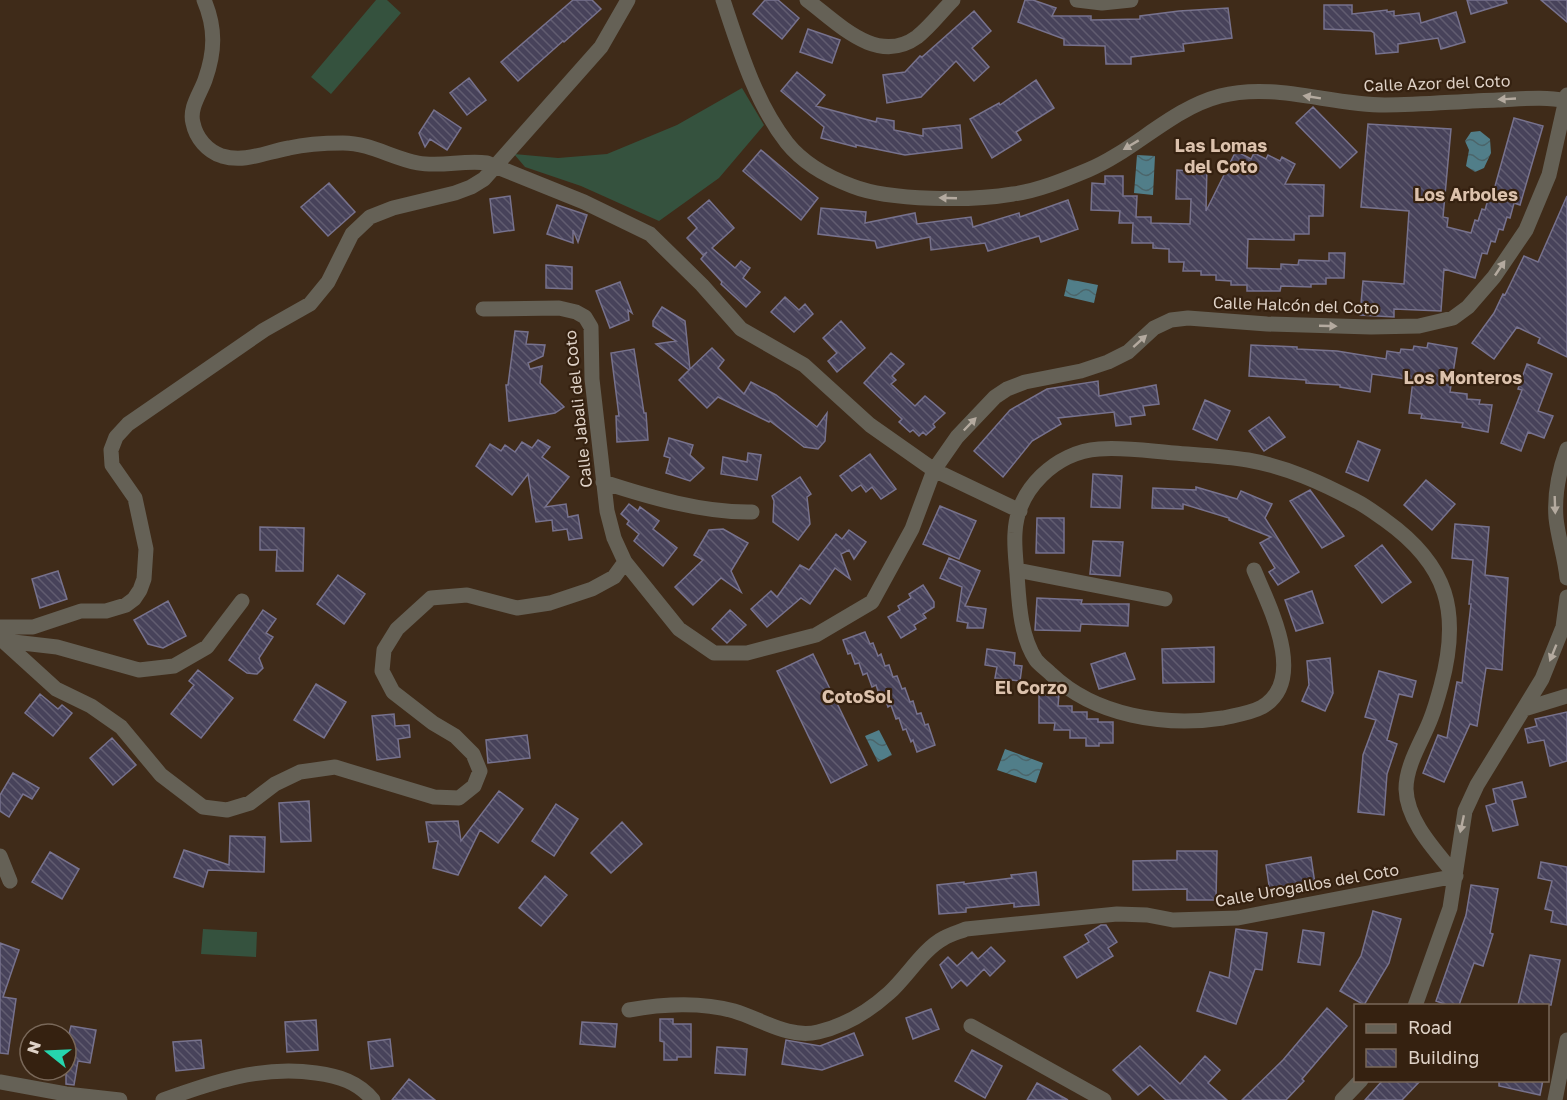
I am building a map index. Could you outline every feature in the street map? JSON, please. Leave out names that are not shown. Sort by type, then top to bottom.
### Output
[{"type":"street","points":[[204,0],[210,14],[214,35],[213,53],[194,105],[192,121],[197,136],[207,148],[220,155],[237,159],[290,147],[344,143],[364,145],[418,163],[475,162],[495,166],[584,202],[650,234],[702,285],[741,329],[804,365],[870,425],[934,470],[1020,512]]},
{"type":"street","points":[[2,635],[81,611],[106,611],[126,605],[134,599],[144,579],[146,549],[135,498],[112,465],[111,450],[116,437],[128,424],[264,330],[310,304],[328,282],[352,234],[370,217],[393,208],[427,201],[471,187],[484,180],[601,46],[628,0]]},
{"type":"street","name":"Calle Azor del Coto","points":[[723,0],[741,55],[756,90],[775,126],[788,144],[806,162],[826,174],[853,187],[884,193],[972,198],[1015,194],[1090,169],[1199,102],[1253,91],[1277,92],[1361,104],[1530,98],[1566,99]]},
{"type":"street","points":[[807,0],[864,42],[879,47],[894,48],[918,36],[953,0]]},
{"type":"street","points":[[1077,0],[1102,3],[1131,0]]},
{"type":"street","name":"Calle Halcón del Coto","points":[[625,562],[679,629],[714,653],[747,653],[816,635],[872,603],[912,530],[934,470],[957,437],[995,397],[1007,389],[1026,382],[1081,371],[1108,362],[1128,352],[1154,328],[1171,320],[1188,318],[1267,324],[1371,327],[1419,326],[1453,318],[1468,307],[1494,277],[1526,230],[1549,175],[1566,99]]},
{"type":"street","name":"Calle Jabali del Coto","points":[[483,309],[560,308],[585,316],[591,327],[592,379],[607,511],[614,538],[625,562]]},
{"type":"street","points":[[1254,570],[1284,654],[1284,672],[1280,689],[1269,702],[1257,710],[1203,721],[1146,718],[1107,708],[1082,697],[1057,681],[1036,661],[1025,637],[1015,531],[1020,512],[1030,490],[1048,469],[1069,456],[1096,449],[1121,448],[1249,460],[1287,470],[1320,482],[1361,503],[1401,532],[1425,556],[1442,583],[1448,607],[1450,635],[1448,660],[1433,715],[1408,771],[1406,789],[1410,807],[1423,835],[1456,876]]},
{"type":"street","points":[[1567,449],[1555,496],[1556,520],[1567,578]]},
{"type":"street","points":[[603,482],[646,496],[732,512],[752,512]]},
{"type":"street","points":[[2,635],[56,689],[91,706],[121,727],[161,775],[202,807],[227,810],[250,803],[275,784],[300,772],[335,767],[434,797],[459,798],[474,786],[480,771],[473,754],[455,736],[433,723],[393,692],[382,671],[384,650],[397,628],[431,598],[467,595],[517,608],[550,603],[592,589],[614,578],[625,562]]},
{"type":"street","points":[[1017,570],[1165,599]]},
{"type":"street","points":[[1415,1004],[1450,908],[1465,811],[1477,785],[1542,679],[1565,628],[1567,597]]},
{"type":"street","points":[[2,635],[57,646],[139,670],[174,666],[207,647],[242,601]]},
{"type":"street","points":[[1524,709],[1567,696]]},
{"type":"street","points":[[0,856],[10,881]]},
{"type":"street","name":"Calle Urogallos del Coto","points":[[629,1010],[653,1006],[708,1007],[734,1011],[777,1028],[814,1033],[835,1027],[868,1010],[890,992],[942,939],[966,929],[1117,914],[1147,915],[1173,920],[1238,918],[1456,876]]},
{"type":"street","points":[[971,1026],[1104,1100]]},
{"type":"street","points":[[1555,1100],[1567,1040]]},
{"type":"street","points":[[163,1100],[241,1075],[291,1069],[336,1076],[364,1089],[373,1100]]},
{"type":"street","points":[[0,1082],[66,1094],[120,1100]]},
{"type":"street","points":[[1342,1100],[1359,1082]]},
{"type":"green space","points":[[376,0],[387,0],[401,13],[331,94],[311,77]]},
{"type":"green space","points":[[742,88],[764,125],[719,178],[659,221],[581,186],[525,167],[514,154],[558,158],[607,154],[677,125]]},
{"type":"green space","points":[[203,929],[257,932],[256,957],[201,954]]},
{"type":"water","points":[[1480,131],[1490,139],[1491,153],[1484,168],[1475,172],[1466,166],[1469,150],[1465,141],[1471,132]]},
{"type":"water","points":[[1137,155],[1155,156],[1153,195],[1134,193]]},
{"type":"water","points":[[1068,279],[1098,285],[1094,303],[1064,296]]},
{"type":"water","points":[[879,730],[892,755],[878,762],[865,736]]},
{"type":"water","points":[[1005,749],[1043,763],[1036,783],[997,770]]},
{"type":"building","points":[[573,0],[592,0],[601,9],[518,81],[501,62]]},
{"type":"building","points":[[765,0],[778,0],[799,18],[782,39],[753,14]]},
{"type":"building","points":[[1025,0],[1033,0],[1056,8],[1052,16],[1091,16],[1091,20],[1140,19],[1140,16],[1179,11],[1228,8],[1232,38],[1183,44],[1184,51],[1131,57],[1131,64],[1106,64],[1105,46],[1064,45],[1064,39],[1018,22]]},
{"type":"building","points":[[1467,0],[1506,0],[1507,3],[1471,14]]},
{"type":"building","points":[[1541,0],[1567,0],[1567,22]]},
{"type":"building","points":[[1324,5],[1352,5],[1352,14],[1387,10],[1387,12],[1394,11],[1394,16],[1419,13],[1421,23],[1456,12],[1465,42],[1441,49],[1438,38],[1398,44],[1398,52],[1376,54],[1374,33],[1371,31],[1324,29]]},
{"type":"building","points":[[974,11],[991,31],[972,48],[989,67],[974,81],[956,61],[921,97],[887,103],[883,75],[905,72],[920,56],[922,57]]},
{"type":"building","points":[[808,29],[840,40],[832,63],[800,52]]},
{"type":"building","points":[[797,72],[825,95],[816,106],[876,122],[877,118],[894,121],[894,130],[923,136],[923,129],[960,125],[962,148],[905,155],[856,145],[856,147],[821,138],[824,127],[781,91]]},
{"type":"building","points":[[469,78],[486,100],[467,115],[450,93]]},
{"type":"building","points":[[1036,80],[1054,108],[1016,132],[1021,140],[992,158],[970,119],[999,103],[1000,105]]},
{"type":"building","points":[[1313,107],[1357,152],[1340,168],[1296,123]]},
{"type":"building","points":[[434,110],[461,128],[447,150],[430,139],[425,147],[419,133]]},
{"type":"building","points":[[1514,118],[1543,126],[1520,205],[1514,203],[1510,218],[1507,217],[1503,230],[1499,229],[1495,242],[1491,241],[1487,254],[1482,253],[1475,278],[1444,269],[1441,311],[1394,309],[1394,317],[1360,315],[1363,281],[1404,284],[1409,211],[1361,207],[1368,124],[1451,129],[1443,217],[1448,218],[1447,227],[1471,233],[1475,220],[1478,221],[1482,209],[1485,210],[1489,196],[1492,197]]},
{"type":"building","points":[[761,150],[818,198],[801,220],[743,171]]},
{"type":"building","points":[[1236,151],[1251,159],[1254,153],[1266,159],[1268,155],[1280,161],[1282,157],[1295,164],[1285,184],[1324,185],[1323,216],[1309,216],[1309,234],[1294,234],[1294,240],[1248,239],[1247,268],[1281,269],[1281,264],[1298,265],[1299,260],[1329,261],[1329,253],[1345,253],[1344,278],[1326,278],[1326,284],[1311,284],[1311,287],[1281,286],[1280,291],[1247,291],[1247,285],[1231,285],[1231,281],[1216,280],[1216,275],[1201,275],[1201,271],[1183,271],[1184,262],[1169,262],[1169,249],[1153,248],[1153,243],[1132,243],[1133,223],[1119,223],[1120,211],[1091,210],[1092,183],[1105,184],[1105,176],[1123,176],[1123,196],[1137,196],[1136,217],[1151,217],[1151,223],[1190,224],[1191,199],[1176,199],[1177,170],[1191,171],[1191,163],[1207,164],[1206,211]]},
{"type":"building","points":[[329,183],[355,212],[328,236],[301,207]]},
{"type":"building","points":[[510,196],[514,230],[494,233],[490,199]]},
{"type":"building","points":[[1567,196],[1567,357],[1538,343],[1540,338],[1517,327],[1494,359],[1472,343],[1494,313],[1503,294],[1505,295],[1524,256],[1538,262]]},
{"type":"building","points":[[709,200],[734,228],[712,248],[735,268],[741,261],[750,268],[743,278],[760,292],[746,307],[721,284],[722,282],[701,259],[707,252],[703,255],[687,238],[697,228],[688,218]]},
{"type":"building","points":[[1068,200],[1078,229],[1041,242],[1039,236],[988,251],[985,243],[931,250],[930,237],[877,248],[875,241],[818,234],[821,208],[866,212],[865,223],[915,213],[917,224],[971,217],[973,227],[1019,213],[1020,217]]},
{"type":"building","points":[[557,205],[587,215],[578,242],[573,230],[573,243],[547,234]]},
{"type":"building","points":[[546,265],[572,267],[572,289],[546,288]]},
{"type":"building","points":[[620,282],[632,313],[628,310],[629,320],[610,328],[596,291]]},
{"type":"building","points":[[785,297],[799,310],[805,304],[813,314],[794,332],[771,312]]},
{"type":"building","points":[[662,307],[685,321],[690,369],[712,348],[724,360],[718,368],[744,394],[751,382],[776,395],[817,427],[827,413],[825,441],[818,449],[804,447],[770,421],[718,397],[707,408],[679,380],[689,370],[656,344],[676,341],[653,326],[653,321]]},
{"type":"building","points":[[841,321],[865,348],[837,372],[828,361],[837,353],[823,338]]},
{"type":"building","points":[[515,331],[528,332],[526,344],[545,345],[543,356],[528,363],[530,369],[542,366],[540,383],[564,407],[555,413],[509,421],[506,385],[508,385]]},
{"type":"building","points":[[1428,343],[1457,348],[1450,392],[1467,394],[1467,399],[1480,400],[1479,404],[1492,405],[1488,432],[1462,427],[1463,423],[1421,418],[1422,414],[1409,413],[1413,380],[1372,374],[1370,392],[1340,387],[1340,385],[1306,383],[1306,380],[1249,376],[1251,345],[1337,351],[1386,359],[1387,351],[1400,353],[1401,349],[1413,350],[1414,346],[1427,348]]},
{"type":"building","points":[[634,349],[644,413],[646,413],[648,440],[617,442],[616,416],[619,416],[611,353]]},
{"type":"building","points":[[891,353],[904,364],[892,376],[896,380],[891,384],[915,406],[925,396],[945,413],[933,424],[935,427],[926,435],[923,432],[919,436],[913,430],[910,432],[899,422],[902,419],[864,383]]},
{"type":"building","points":[[1527,364],[1552,374],[1538,411],[1553,416],[1544,438],[1528,432],[1521,451],[1501,443],[1522,390],[1518,389]]},
{"type":"building","points":[[1098,381],[1099,396],[1156,385],[1159,404],[1143,406],[1145,415],[1130,417],[1131,424],[1116,426],[1114,412],[1058,418],[1061,424],[1032,441],[1003,477],[974,451],[1010,410],[1047,389]]},
{"type":"building","points":[[1205,400],[1230,411],[1217,440],[1193,429]]},
{"type":"building","points":[[1269,417],[1285,437],[1264,451],[1249,431]]},
{"type":"building","points":[[669,438],[693,445],[690,455],[704,468],[690,481],[666,473],[670,458],[664,456]]},
{"type":"building","points":[[538,440],[550,447],[542,457],[569,477],[545,507],[566,504],[568,517],[578,515],[582,538],[569,540],[567,529],[553,531],[552,520],[536,522],[528,474],[512,495],[476,466],[490,444],[501,451],[505,445],[515,452],[522,442],[532,448]]},
{"type":"building","points":[[1358,441],[1380,450],[1368,481],[1346,472]]},
{"type":"building","points":[[748,453],[761,455],[757,480],[721,474],[723,457],[747,462]]},
{"type":"building","points":[[870,454],[896,489],[881,499],[872,487],[866,492],[861,485],[852,491],[840,476]]},
{"type":"building","points":[[1093,474],[1122,476],[1120,508],[1091,507]]},
{"type":"building","points":[[800,477],[811,494],[807,497],[810,524],[798,540],[773,522],[774,501],[772,496]]},
{"type":"building","points":[[1426,480],[1455,504],[1432,530],[1404,505]]},
{"type":"building","points":[[1196,487],[1237,499],[1241,491],[1272,504],[1265,518],[1299,572],[1278,585],[1269,572],[1275,568],[1260,543],[1271,537],[1229,520],[1229,518],[1183,504],[1183,509],[1152,508],[1153,488],[1196,490]]},
{"type":"building","points":[[1310,490],[1344,536],[1322,548],[1290,501]]},
{"type":"building","points":[[629,504],[638,511],[640,507],[659,521],[653,529],[677,548],[663,566],[634,541],[639,534],[627,524],[629,521],[621,514]]},
{"type":"building","points":[[940,506],[976,521],[959,559],[923,544]]},
{"type":"building","points":[[1037,518],[1064,518],[1064,553],[1036,553]]},
{"type":"building","points":[[1455,524],[1489,527],[1485,575],[1508,578],[1502,670],[1486,668],[1477,726],[1470,724],[1444,782],[1423,773],[1438,735],[1447,738],[1457,682],[1462,683],[1471,604],[1469,604],[1473,560],[1452,558]]},
{"type":"building","points":[[260,527],[304,528],[303,571],[276,571],[277,550],[260,550]]},
{"type":"building","points":[[723,529],[748,543],[731,571],[741,592],[721,578],[693,605],[675,587],[703,560],[694,555],[709,530]]},
{"type":"building","points":[[849,530],[866,542],[854,559],[849,550],[841,554],[850,579],[835,568],[810,604],[801,598],[767,627],[751,609],[771,591],[777,597],[800,565],[809,570],[836,534],[842,539]]},
{"type":"building","points":[[1093,541],[1123,542],[1120,576],[1090,574]]},
{"type":"building","points":[[1382,545],[1411,582],[1382,603],[1355,566]]},
{"type":"building","points":[[949,558],[980,571],[965,606],[986,609],[983,628],[967,628],[968,623],[957,621],[962,587],[940,578]]},
{"type":"building","points":[[58,571],[67,599],[40,608],[32,579]]},
{"type":"building","points":[[338,575],[365,594],[344,624],[317,604]]},
{"type":"building","points":[[923,585],[934,602],[934,607],[923,614],[926,618],[914,625],[916,629],[901,638],[888,617],[900,610],[898,606],[911,598],[909,594]]},
{"type":"building","points":[[1312,591],[1323,623],[1296,631],[1285,600]]},
{"type":"building","points":[[1037,598],[1082,600],[1081,604],[1129,604],[1128,626],[1081,624],[1080,631],[1035,630]]},
{"type":"building","points":[[168,601],[186,636],[163,648],[148,644],[134,620]]},
{"type":"building","points":[[263,610],[276,619],[266,633],[273,637],[259,658],[263,668],[257,674],[247,673],[229,660]]},
{"type":"building","points":[[730,610],[746,625],[727,643],[712,629]]},
{"type":"building","points":[[865,632],[878,656],[881,654],[885,666],[889,665],[893,677],[897,676],[902,689],[905,688],[910,702],[913,701],[917,714],[921,713],[925,725],[928,724],[935,745],[917,752],[906,729],[903,730],[899,718],[896,719],[891,705],[888,707],[884,695],[880,697],[876,685],[872,687],[867,673],[863,675],[859,663],[855,664],[851,653],[848,654],[843,640]]},
{"type":"building","points":[[1214,647],[1214,682],[1163,683],[1162,649]]},
{"type":"building","points":[[987,649],[1015,653],[1014,665],[1022,666],[1020,681],[995,678],[997,667],[985,665]]},
{"type":"building","points":[[1125,653],[1135,679],[1099,689],[1091,664]]},
{"type":"building","points":[[813,654],[867,765],[831,783],[777,671]]},
{"type":"building","points":[[1330,658],[1333,693],[1325,711],[1302,701],[1309,685],[1307,661]]},
{"type":"building","points":[[198,670],[233,698],[201,738],[171,714],[194,685],[189,681]]},
{"type":"building","points":[[1379,671],[1416,681],[1412,697],[1399,694],[1387,740],[1397,744],[1387,774],[1384,815],[1358,812],[1363,755],[1376,720],[1365,717]]},
{"type":"building","points":[[316,684],[346,702],[324,738],[294,720]]},
{"type":"building","points":[[1039,693],[1059,694],[1058,706],[1072,706],[1072,712],[1087,712],[1087,719],[1113,722],[1113,743],[1086,746],[1086,738],[1070,738],[1070,730],[1054,730],[1055,723],[1039,723]]},
{"type":"building","points":[[40,694],[58,709],[62,705],[72,713],[53,736],[25,713]]},
{"type":"building","points":[[1567,712],[1567,761],[1550,766],[1544,740],[1528,743],[1525,729],[1537,726],[1535,719]]},
{"type":"building","points":[[394,714],[395,726],[409,725],[410,737],[398,739],[400,757],[377,760],[372,716]]},
{"type":"building","points":[[527,735],[530,758],[488,763],[486,740]]},
{"type":"building","points":[[112,738],[136,765],[113,785],[90,758]]},
{"type":"building","points":[[13,773],[39,788],[32,799],[23,794],[9,817],[0,811],[0,795]]},
{"type":"building","points":[[1522,782],[1526,797],[1512,800],[1518,825],[1493,831],[1486,806],[1496,803],[1493,789]]},
{"type":"building","points":[[499,791],[523,809],[498,843],[480,830],[458,875],[433,868],[438,841],[429,842],[426,822],[458,821],[461,841]]},
{"type":"building","points":[[309,801],[311,841],[281,842],[279,803]]},
{"type":"building","points":[[556,804],[578,819],[554,856],[532,841]]},
{"type":"building","points":[[622,822],[642,844],[611,873],[591,853]]},
{"type":"building","points":[[230,836],[265,837],[264,872],[208,870],[203,887],[174,877],[184,850],[229,865]]},
{"type":"building","points":[[1177,851],[1217,851],[1216,900],[1187,900],[1187,889],[1133,890],[1133,861],[1177,860]]},
{"type":"building","points":[[50,852],[79,869],[62,899],[32,882]]},
{"type":"building","points":[[1311,857],[1315,884],[1270,892],[1266,865]]},
{"type":"building","points":[[1541,862],[1567,867],[1567,925],[1551,922],[1553,911],[1545,909],[1552,881],[1538,878]]},
{"type":"building","points":[[1036,872],[1039,905],[1014,907],[1014,903],[966,908],[966,912],[939,914],[937,885],[1012,878],[1011,875]]},
{"type":"building","points":[[545,876],[567,895],[541,926],[519,908]]},
{"type":"building","points":[[1471,885],[1498,889],[1490,933],[1493,934],[1483,966],[1474,963],[1459,1004],[1444,1004],[1436,1001],[1466,915]]},
{"type":"building","points":[[1373,911],[1401,919],[1389,963],[1365,1004],[1340,991],[1361,956]]},
{"type":"building","points":[[1101,925],[1106,925],[1117,942],[1108,948],[1113,956],[1077,978],[1064,957],[1089,942],[1085,935]]},
{"type":"building","points":[[1236,929],[1267,933],[1262,970],[1255,969],[1236,1024],[1197,1011],[1210,972],[1229,978]]},
{"type":"building","points":[[1303,930],[1324,933],[1320,965],[1298,962]]},
{"type":"building","points":[[0,943],[19,950],[3,997],[16,999],[8,1054],[0,1053]]},
{"type":"building","points":[[991,947],[1005,961],[990,976],[984,969],[967,986],[961,980],[952,988],[940,965],[948,957],[957,966],[972,952],[978,959]]},
{"type":"building","points":[[1530,955],[1560,960],[1551,1005],[1518,1004]]},
{"type":"building","points":[[1327,1008],[1347,1026],[1302,1079],[1304,1081],[1286,1100],[1242,1100],[1283,1060]]},
{"type":"building","points":[[931,1009],[939,1029],[913,1039],[906,1018]]},
{"type":"building","points":[[660,1019],[673,1019],[673,1024],[691,1024],[691,1057],[664,1060],[664,1042],[660,1041]]},
{"type":"building","points":[[316,1020],[318,1050],[287,1052],[285,1022]]},
{"type":"building","points":[[582,1022],[617,1024],[615,1047],[580,1044]]},
{"type":"building","points":[[78,1027],[96,1030],[90,1063],[78,1061]]},
{"type":"building","points":[[854,1033],[863,1055],[822,1070],[782,1064],[786,1040],[820,1046]]},
{"type":"building","points":[[390,1039],[393,1066],[371,1069],[368,1042]]},
{"type":"building","points":[[201,1040],[204,1068],[176,1071],[173,1042]]},
{"type":"building","points":[[1140,1046],[1180,1084],[1205,1056],[1220,1070],[1208,1083],[1227,1100],[1166,1100],[1150,1085],[1138,1095],[1113,1070]]},
{"type":"building","points":[[717,1047],[747,1049],[745,1075],[715,1073]]},
{"type":"building","points":[[972,1050],[1002,1066],[985,1098],[955,1081]]},
{"type":"building","points":[[409,1079],[435,1100],[392,1100]]},
{"type":"building","points":[[1381,1082],[1419,1082],[1402,1100],[1365,1100]]},
{"type":"building","points":[[1499,1082],[1543,1082],[1540,1095],[1499,1086]]},
{"type":"building","points":[[1037,1083],[1068,1100],[1027,1100]]},
{"type":"district","name":"Las Lomas del Coto","points":[[1221,156]]},
{"type":"district","name":"Los Arboles","points":[[1466,195]]},
{"type":"district","name":"Los Monteros","points":[[1463,378]]},
{"type":"district","name":"El Corzo","points":[[1031,688]]},
{"type":"district","name":"CotoSol","points":[[857,697]]}]
